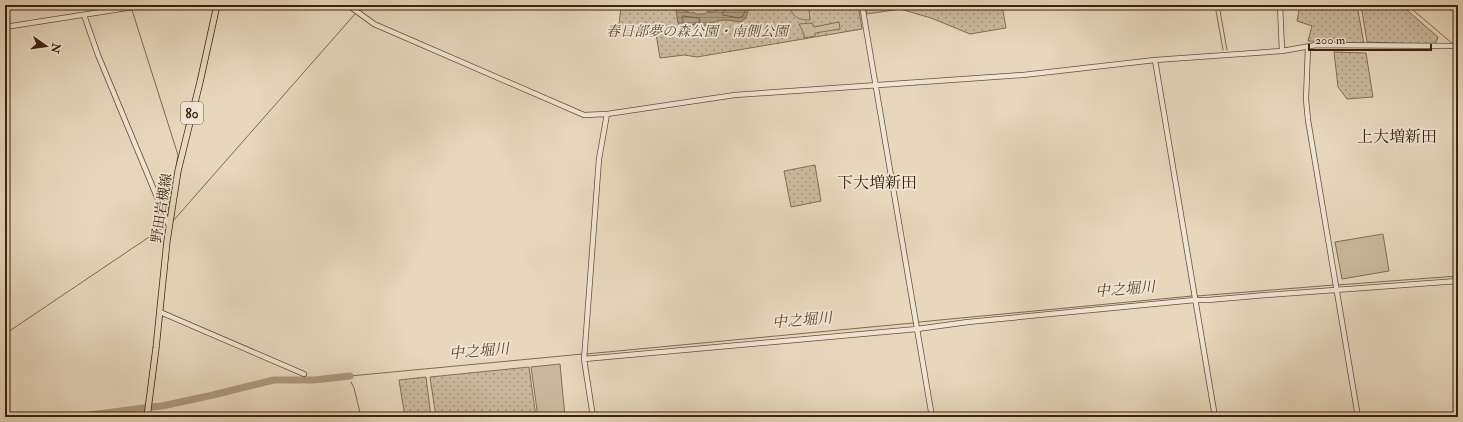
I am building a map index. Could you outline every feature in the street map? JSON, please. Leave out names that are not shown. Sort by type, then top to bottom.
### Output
[{"type":"main road","name":"野田岩槻線","points":[[147,417],[170,224],[178,171],[200,82],[216,5]]},
{"type":"street","points":[[5,27],[146,5]]},
{"type":"street","points":[[348,5],[374,24],[584,115],[606,114],[736,95],[1023,74],[1155,60],[1282,51],[1316,45],[1455,46],[1458,41]]},
{"type":"street","points":[[862,5],[932,417]]},
{"type":"street","points":[[1280,5],[1282,51]]},
{"type":"street","points":[[84,15],[98,55],[170,224]]},
{"type":"street","points":[[1308,47],[1306,99],[1308,120],[1358,417]]},
{"type":"street","points":[[1155,60],[1215,417]]},
{"type":"street","points":[[593,417],[584,355],[599,160],[606,114]]},
{"type":"street","points":[[584,355],[917,329],[968,322],[1195,300],[1458,281]]},
{"type":"street","points":[[160,312],[304,374]]},
{"type":"green space","name":"春日部夢の森公園・南側公園","points":[[621,5],[858,5],[862,29],[697,57],[684,55],[660,58],[655,28],[618,35]]},
{"type":"green space","points":[[807,5],[815,5],[815,9],[809,10],[810,20],[798,18],[793,15],[790,9]]},
{"type":"green space","points":[[866,5],[1002,5],[1006,28],[970,34],[931,18],[900,9],[867,14]]},
{"type":"green space","points":[[1300,5],[1357,5],[1364,44],[1308,41],[1312,26],[1297,21]]},
{"type":"green space","points":[[1361,5],[1401,5],[1438,37],[1435,45],[1367,42]]},
{"type":"green space","points":[[839,22],[840,29],[815,33],[815,36],[804,38],[804,34],[799,24],[812,23],[814,27]]},
{"type":"green space","points":[[1334,52],[1366,53],[1373,97],[1347,99],[1338,87]]},
{"type":"green space","points":[[815,165],[821,201],[791,207],[784,171]]},
{"type":"green space","points":[[1383,234],[1389,271],[1342,279],[1335,242]]},
{"type":"green space","points":[[560,364],[565,417],[538,417],[531,367]]},
{"type":"green space","points":[[529,367],[536,417],[436,417],[430,377]]},
{"type":"green space","points":[[426,377],[431,417],[405,417],[399,380]]},
{"type":"water","points":[[725,5],[752,5],[746,18],[740,22],[724,20],[688,29],[683,28],[678,23],[676,10],[678,6],[686,9],[685,11],[692,13],[694,12],[696,14],[704,14],[711,11],[711,13]]},
{"type":"waterway","points":[[358,10],[362,5]]},
{"type":"waterway","points":[[1215,5],[1223,50]]},
{"type":"waterway","points":[[1219,5],[1227,50]]},
{"type":"waterway","points":[[1407,5],[1453,44]]},
{"type":"waterway","points":[[132,10],[178,155],[176,167]]},
{"type":"waterway","points":[[173,221],[355,14]]},
{"type":"waterway","points":[[167,215],[174,178]]},
{"type":"waterway","points":[[5,334],[164,227]]},
{"type":"waterway","name":"中之堀川","points":[[1337,285],[1458,276]]},
{"type":"waterway","name":"中之堀川","points":[[1197,296],[1334,285]]},
{"type":"waterway","name":"中之堀川","points":[[919,322],[1192,296]]},
{"type":"waterway","name":"中之堀川","points":[[586,354],[913,323]]},
{"type":"waterway","name":"中之堀川","points":[[350,378],[350,376],[583,354]]},
{"type":"waterway","name":"中之堀川","points":[[151,407],[213,395],[274,380],[314,380],[350,376]]},
{"type":"waterway","points":[[351,382],[354,388],[361,417]]},
{"type":"waterway","name":"中之堀川","points":[[75,417],[144,408]]},
{"type":"district","name":"上大増新田","points":[[1397,136]]},
{"type":"district","name":"下大増新田","points":[[877,182]]}]
